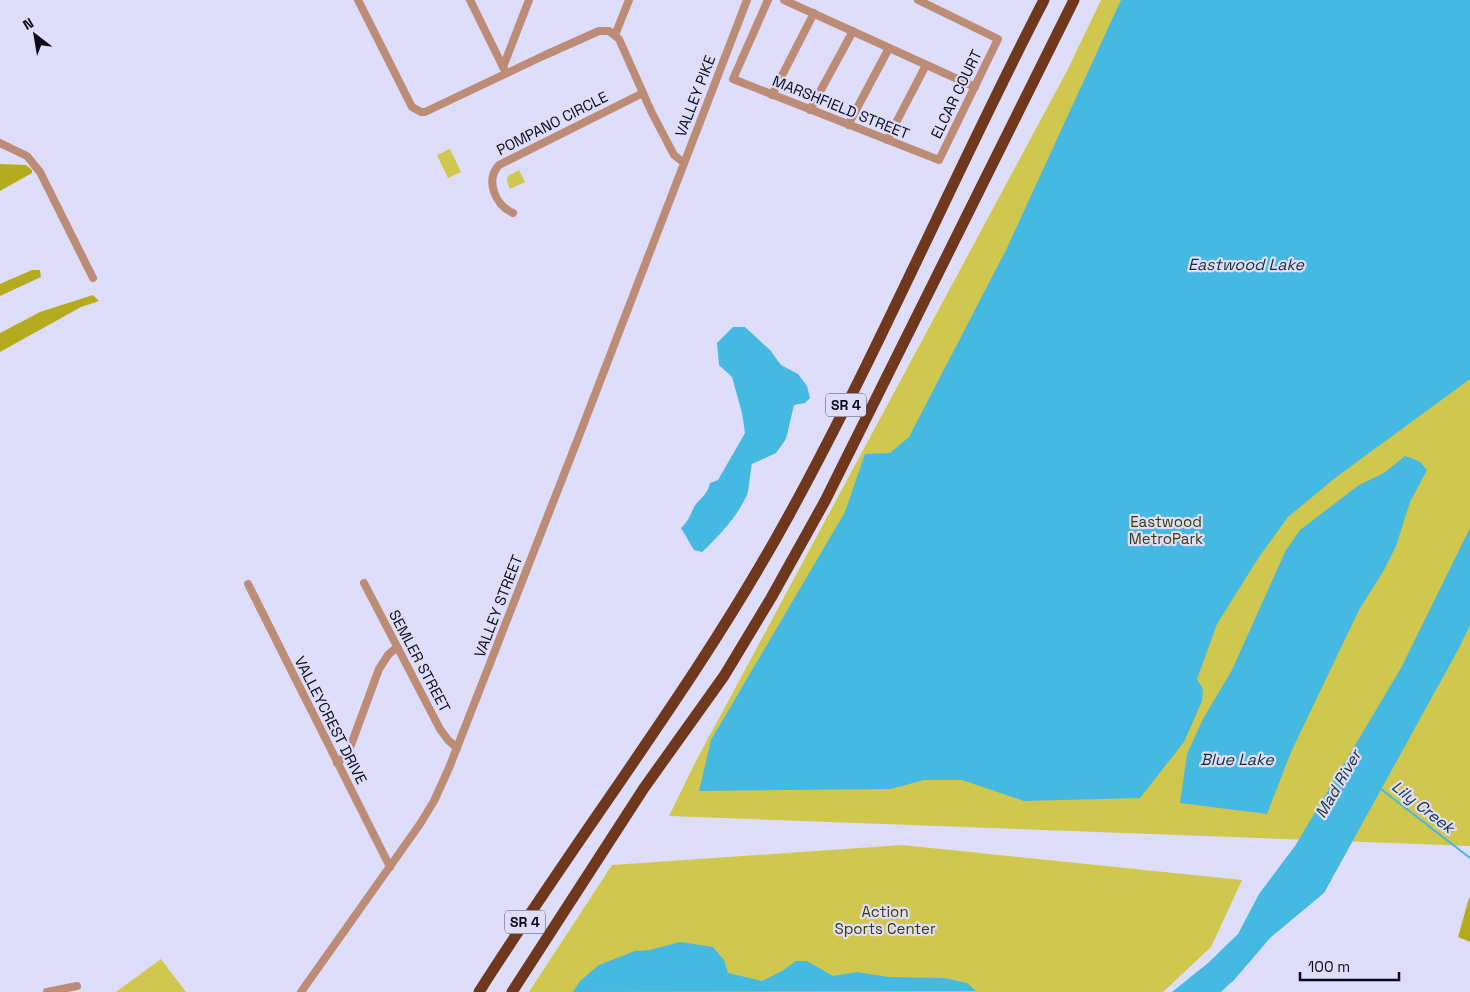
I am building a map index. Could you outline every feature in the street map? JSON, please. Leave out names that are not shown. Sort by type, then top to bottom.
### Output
[{"type":"highway","name":"SR 4","points":[[479,992],[694,672],[789,516],[867,364],[1006,73],[1044,0]]},
{"type":"highway","name":"SR 4","points":[[512,992],[644,788],[724,676],[771,598],[825,501],[1074,0]]},
{"type":"street","points":[[358,0],[414,109],[421,112],[425,112],[505,70],[599,31],[609,31],[616,34],[642,93],[674,156],[684,163]]},
{"type":"street","points":[[470,0],[505,70]]},
{"type":"street","points":[[505,70],[529,0]]},
{"type":"street","points":[[616,34],[629,0]]},
{"type":"street","name":"VALLEY PIKE","points":[[669,203],[747,0]]},
{"type":"street","name":"MARSHFIELD STREET","points":[[768,0],[733,79],[939,160]]},
{"type":"street","points":[[784,0],[975,87]]},
{"type":"street","name":"ELCAR COURT","points":[[918,0],[998,39],[939,160]]},
{"type":"street","points":[[772,95],[814,14]]},
{"type":"street","points":[[810,110],[853,31]]},
{"type":"street","points":[[848,125],[889,48]]},
{"type":"street","points":[[887,140],[926,65]]},
{"type":"street","name":"POMPANO CIRCLE","points":[[513,213],[502,206],[494,193],[493,173],[499,164],[642,93]]},
{"type":"street","points":[[0,143],[27,156],[40,172],[93,278]]},
{"type":"street","name":"VALLEY STREET","points":[[301,992],[426,815],[457,748],[669,203]]},
{"type":"street","name":"SEMLER STREET","points":[[364,583],[440,729],[457,748]]},
{"type":"street","name":"VALLEYCREST DRIVE","points":[[248,584],[390,868]]},
{"type":"street","points":[[338,763],[348,753],[379,669],[388,655],[397,647]]},
{"type":"street","points":[[47,992],[77,986]]},
{"type":"green space","name":"Eastwood Lake","points":[[1101,0],[1470,0],[1470,846],[669,816],[696,761],[1068,69]]},
{"type":"green space","points":[[450,149],[461,172],[448,178],[437,155]]},
{"type":"green space","points":[[519,170],[525,182],[510,189],[507,181],[508,176]]},
{"type":"green space","name":"Action Sports Center","points":[[902,845],[1242,880],[1211,947],[1163,992],[529,992],[612,865]]},
{"type":"green space","points":[[161,959],[186,992],[116,992]]},
{"type":"shaded area","points":[[0,164],[26,165],[32,170],[32,173],[0,191]]},
{"type":"shaded area","points":[[32,270],[40,270],[41,277],[0,296],[0,284]]},
{"type":"shaded area","points":[[93,295],[99,301],[81,307],[0,352],[0,333],[40,312]]},
{"type":"shaded area","points":[[1470,898],[1470,942],[1458,937]]},
{"type":"water","name":"Eastwood Lake","points":[[1121,0],[1470,0],[1470,379],[1335,478],[1288,517],[1259,557],[1217,624],[1197,679],[1203,689],[1202,701],[1184,742],[1140,798],[1024,801],[962,780],[924,780],[891,789],[699,791],[711,740],[845,512],[865,454],[890,453],[909,437],[1006,250]]},
{"type":"water","points":[[733,327],[745,327],[770,350],[781,365],[798,374],[807,386],[810,398],[805,403],[794,405],[786,439],[776,453],[752,464],[748,493],[743,503],[727,526],[702,552],[694,550],[681,528],[706,492],[710,483],[718,480],[745,433],[742,413],[732,377],[719,365],[717,343]]},
{"type":"water","name":"Blue Lake","points":[[1405,456],[1419,461],[1427,470],[1410,502],[1396,546],[1384,570],[1359,610],[1291,752],[1267,814],[1180,803],[1187,754],[1203,719],[1232,670],[1286,550],[1300,530],[1359,485],[1384,473]]},
{"type":"water","name":"Mad River","points":[[1470,528],[1470,625],[1324,893],[1270,938],[1235,979],[1221,992],[1172,992],[1208,963],[1238,934],[1259,894],[1295,846],[1401,668]]},
{"type":"water","points":[[680,942],[713,947],[724,960],[728,973],[762,981],[782,971],[796,961],[807,961],[833,976],[857,972],[888,977],[944,978],[967,983],[976,991],[573,992],[580,981],[599,965],[635,951],[650,950]]},
{"type":"waterway","name":"Lily Creek","points":[[1381,789],[1470,858]]},
{"type":"park label","name":"Eastwood MetroPark","points":[[1166,530]]}]
